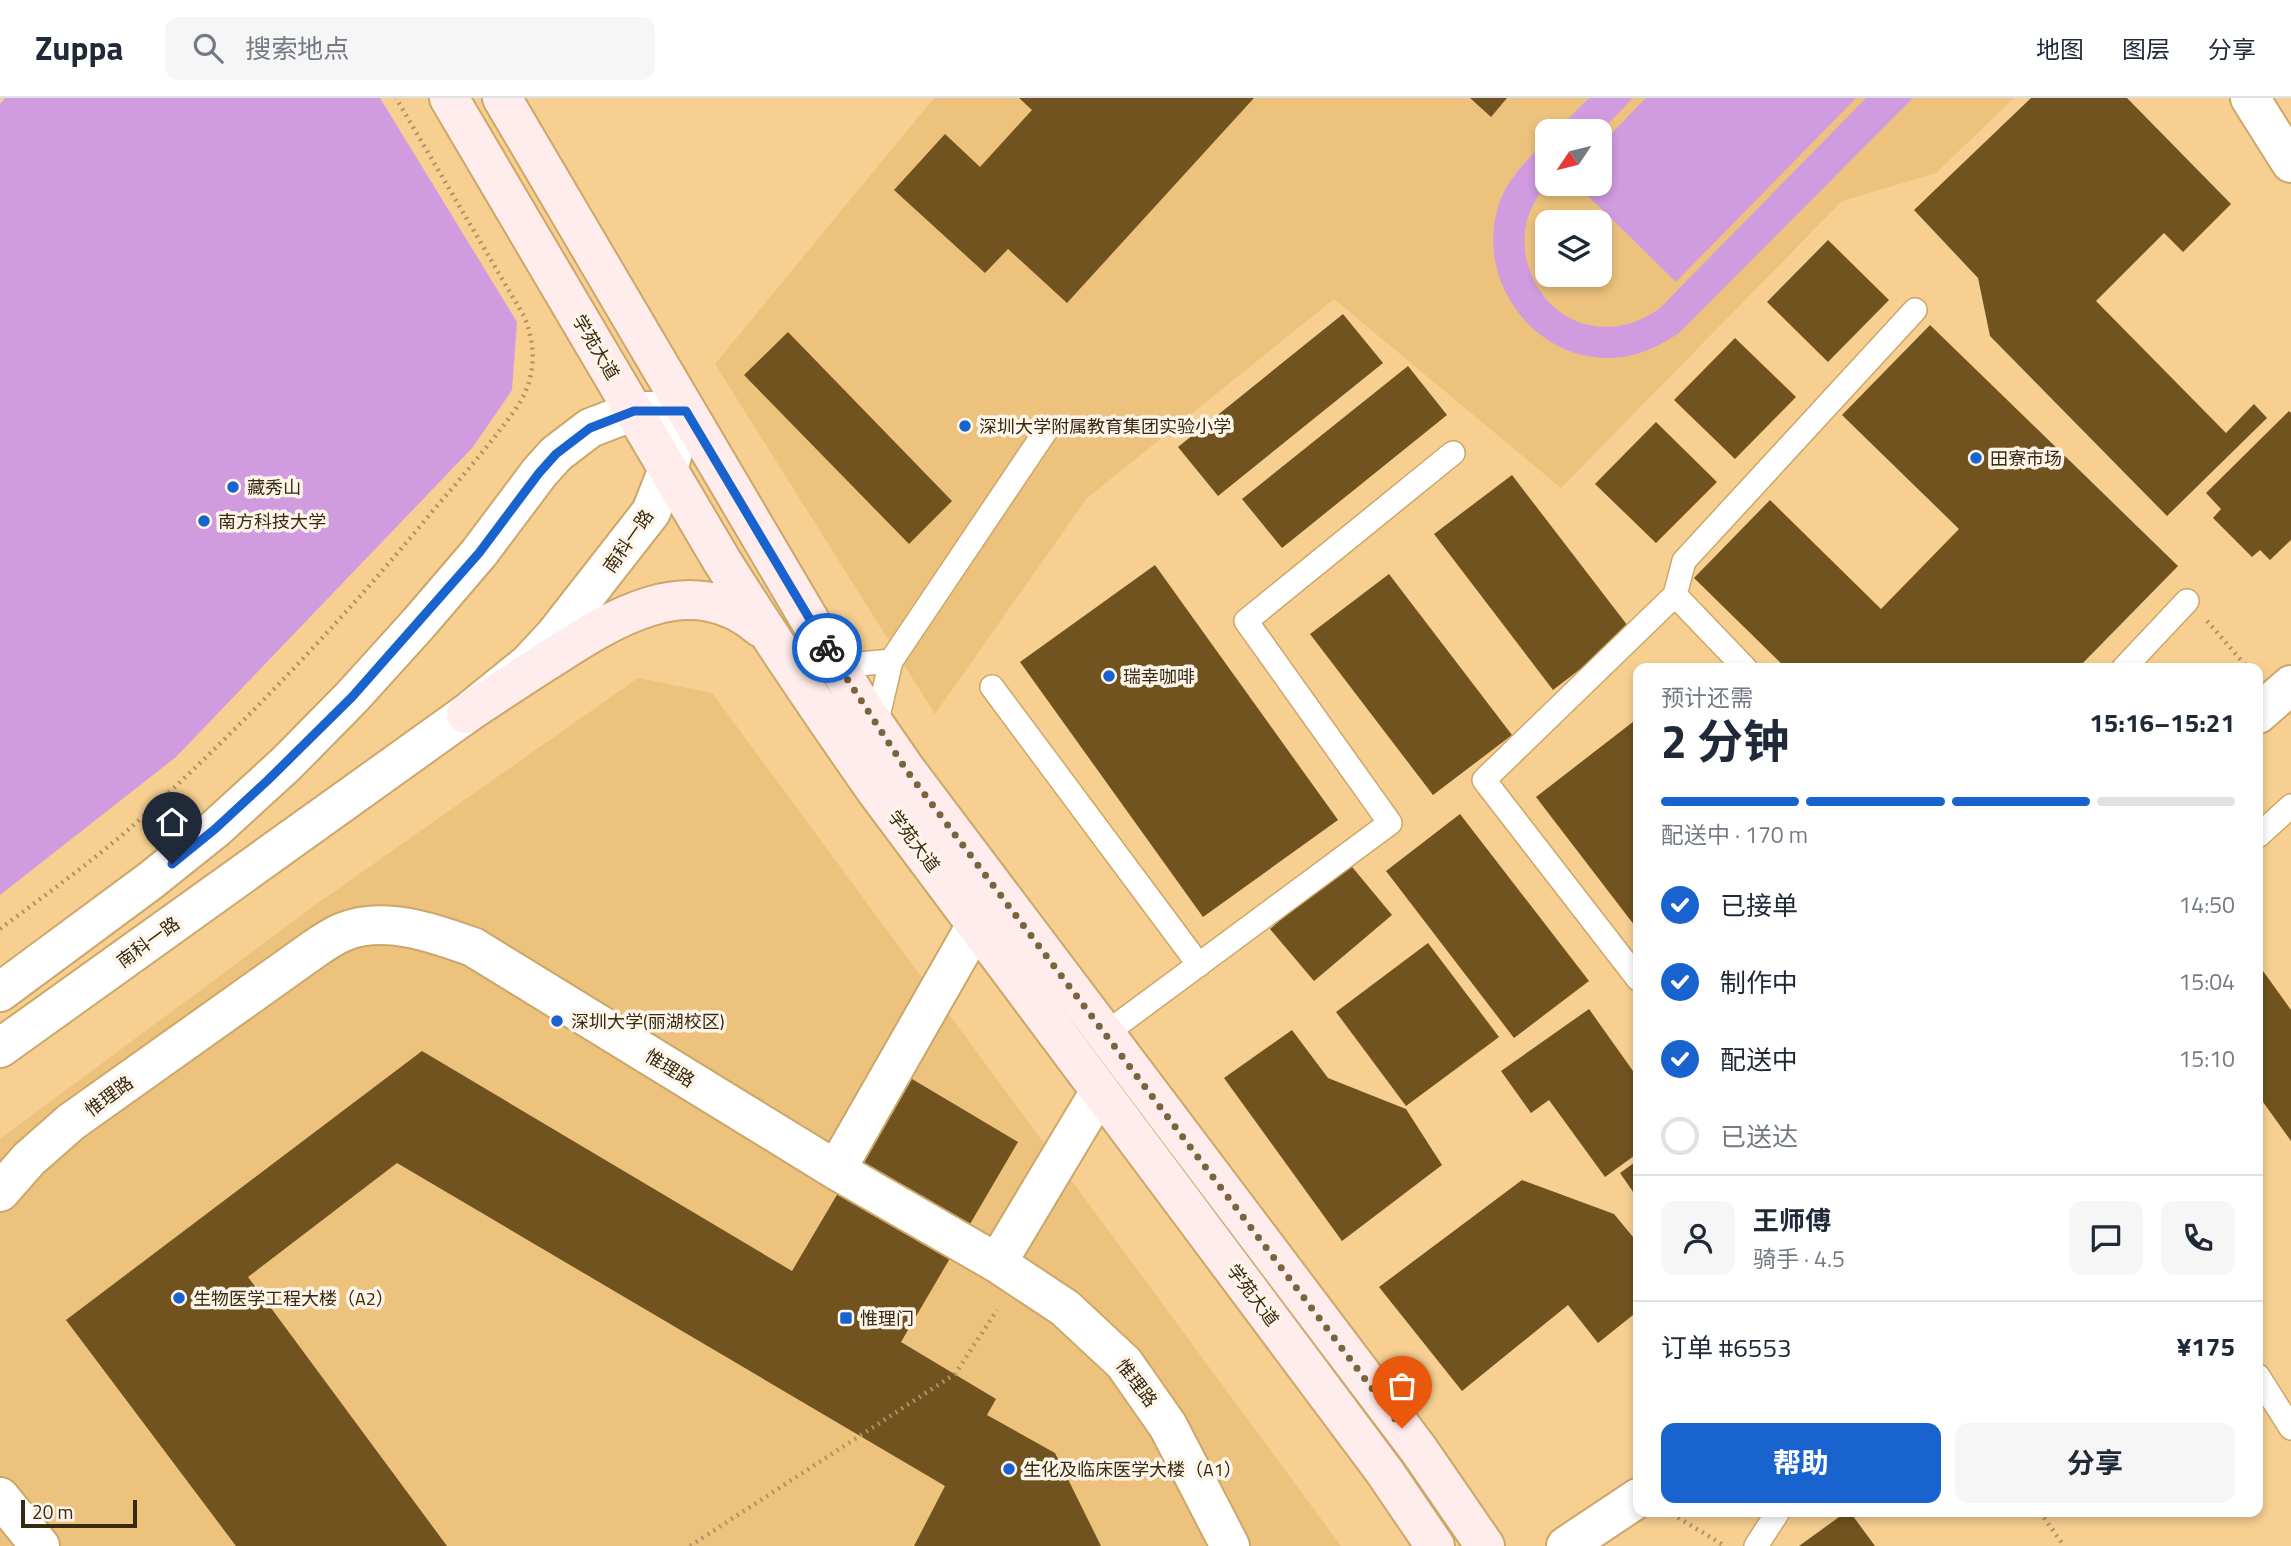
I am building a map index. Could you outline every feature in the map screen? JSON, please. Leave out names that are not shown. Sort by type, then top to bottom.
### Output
[{"type":"main road","name":"学苑大道","points":[[449,98],[767,632],[876,791],[1384,1471],[1435,1546]]},
{"type":"main road","name":"学苑大道","points":[[502,98],[838,666],[907,771],[1419,1450],[1485,1546]]},
{"type":"main road","points":[[466,714],[576,642],[625,615],[646,607],[672,601],[711,601],[749,617],[767,632]]},
{"type":"street","points":[[2250,98],[2291,163]]},
{"type":"street","points":[[2,988],[150,881],[225,820],[286,764],[411,632],[479,553],[556,454],[590,428],[634,411],[686,411]]},
{"type":"street","name":"南科一路","points":[[0,1048],[466,714],[528,664],[579,606],[651,512],[686,411]]},
{"type":"street","points":[[2263,710],[2291,685]]},
{"type":"street","points":[[836,1170],[976,925]]},
{"type":"street","name":"惟理路","points":[[0,1192],[29,1159],[71,1122],[298,960],[344,931],[374,926],[404,927],[438,935],[473,947],[836,1170],[1008,1270],[1065,1308],[1124,1363],[1168,1426],[1230,1546]]},
{"type":"street","points":[[1008,1270],[1100,1091]]},
{"type":"street","points":[[0,1497],[40,1546]]},
{"type":"street","points":[[1566,1546],[1633,1501]]},
{"type":"lane","points":[[1633,972],[1485,780],[1675,595],[1684,561],[1915,310]]},
{"type":"lane","points":[[876,725],[891,661],[1046,429]]},
{"type":"lane","points":[[1105,1034],[1390,823],[1246,621],[1453,453]]},
{"type":"lane","points":[[1675,595],[1740,663]]},
{"type":"lane","points":[[2129,663],[2186,601]]},
{"type":"lane","points":[[838,666],[891,661]]},
{"type":"lane","points":[[992,687],[1199,965]]},
{"type":"lane","points":[[2263,831],[2291,806]]},
{"type":"lane","points":[[2263,1384],[2291,1428]]},
{"type":"lane","points":[[1756,1546],[1775,1517]]},
{"type":"path","points":[[0,929],[136,823],[322,640],[477,459],[526,393],[534,354],[525,318],[396,98]]},
{"type":"path","points":[[2206,620],[2244,663]]},
{"type":"path","points":[[690,1546],[955,1374],[1008,1270]]},
{"type":"path","points":[[1676,1517],[1725,1546]]},
{"type":"path","points":[[2044,1517],[2064,1546]]},
{"type":"shaded area","name":"南方科技大学","points":[[5,98],[380,98],[517,322],[512,390],[473,447],[176,757],[0,895],[0,104]]},
{"type":"shaded area","name":"深圳大学附属教育集团实验小学","points":[[934,98],[2014,98],[1936,173],[1842,201],[1561,488],[1334,299],[1087,498],[935,714],[715,364]]},
{"type":"shaded area","points":[[1589,98],[1633,98],[1612,120],[1568,119]]},
{"type":"shaded area","points":[[1646,98],[1856,98],[1676,282],[1612,219],[1612,210],[1603,210],[1588,196],[1612,196],[1612,133]]},
{"type":"shaded area","points":[[1866,98],[1913,98],[1679,333],[1646,351],[1619,358],[1581,355],[1556,345],[1534,329],[1516,309],[1503,286],[1495,259],[1493,232],[1499,204],[1513,177],[1535,153],[1535,196],[1539,196],[1532,206],[1525,231],[1526,256],[1535,287],[1539,287],[1547,300],[1567,316],[1590,325],[1618,326],[1644,318],[1658,310]]},
{"type":"shaded area","name":"深圳大学(丽湖校区)","points":[[638,678],[712,693],[1341,1546],[0,1546],[0,1139],[318,903]]},
{"type":"building","points":[[1019,98],[1254,98],[1067,303],[1008,249],[985,273],[894,190],[945,134],[980,167],[1032,110]]},
{"type":"building","points":[[1470,98],[1507,98],[1491,117]]},
{"type":"building","points":[[2031,98],[2127,98],[2231,204],[2183,252],[2164,233],[2096,301],[2226,433],[2254,404],[2267,418],[2167,516],[1990,336],[1978,278],[1914,210]]},
{"type":"building","points":[[1828,240],[1889,300],[1828,362],[1767,302]]},
{"type":"building","points":[[1343,314],[1383,363],[1218,496],[1178,447]]},
{"type":"building","name":"田寮市场","points":[[1930,325],[2178,566],[2083,663],[1781,663],[1694,578],[1770,500],[1881,609],[1959,529],[1842,415]]},
{"type":"building","points":[[788,332],[952,501],[909,544],[744,375]]},
{"type":"building","points":[[1735,338],[1796,397],[1735,459],[1674,400]]},
{"type":"building","points":[[1408,366],[1447,415],[1282,548],[1242,499]]},
{"type":"building","points":[[2289,411],[2291,540],[2270,560],[2260,550],[2252,557],[2213,518],[2221,509],[2206,493]]},
{"type":"building","points":[[1656,422],[1717,482],[1656,543],[1595,484]]},
{"type":"building","points":[[1512,475],[1631,630],[1553,690],[1434,534]]},
{"type":"building","points":[[1155,565],[1338,820],[1203,917],[1020,662]]},
{"type":"building","points":[[1389,574],[1512,735],[1433,795],[1310,634]]},
{"type":"building","points":[[1633,722],[1633,923],[1536,797]]},
{"type":"building","points":[[1460,814],[1589,981],[1514,1038],[1386,871]]},
{"type":"building","points":[[1348,862],[1392,915],[1314,981],[1270,929]]},
{"type":"building","points":[[1428,943],[1499,1037],[1406,1106],[1336,1012]]},
{"type":"building","points":[[2263,971],[2291,1010],[2291,1141],[2263,1102]]},
{"type":"building","points":[[1589,1009],[1633,1071],[1633,1157],[1605,1177],[1549,1100],[1531,1113],[1501,1071]]},
{"type":"building","points":[[1292,1030],[1328,1078],[1406,1109],[1442,1165],[1342,1241],[1224,1078]]},
{"type":"building","points":[[422,1051],[792,1271],[907,1076],[1018,1142],[901,1342],[996,1399],[987,1415],[1055,1453],[1101,1546],[914,1546],[945,1486],[397,1163],[248,1277],[447,1546],[236,1546],[66,1320]]},
{"type":"building","points":[[1633,1164],[1633,1192],[1620,1173]]},
{"type":"building","points":[[1522,1180],[1614,1214],[1633,1237],[1633,1315],[1598,1343],[1568,1305],[1462,1391],[1379,1287]]},
{"type":"building","points":[[1839,1517],[1854,1517],[1875,1546],[1799,1546]]},
{"type":"way so far","points":[[827,648],[862,706],[907,771],[1402,1428]]},
{"type":"place","name":"深圳大学附属教育集团实验小学","points":[[965,426]]},
{"type":"place","name":"田寮市场","points":[[1976,458]]},
{"type":"place","name":"藏秀山","points":[[233,487]]},
{"type":"place","name":"南方科技大学","points":[[204,521]]},
{"type":"place","name":"瑞幸咖啡","points":[[1109,676]]},
{"type":"place","name":"深圳大学(丽湖校区)","points":[[557,1021]]},
{"type":"place","name":"生物医学工程大楼（A2）","points":[[179,1298]]},
{"type":"place","name":"惟理门","points":[[846,1318]]},
{"type":"place","name":"生化及临床医学大楼（A1）","points":[[1009,1469]]},
{"type":"route","points":[[172,864],[286,764],[352,697],[479,553],[556,454],[590,428],[634,411],[686,411],[827,648]]}]
